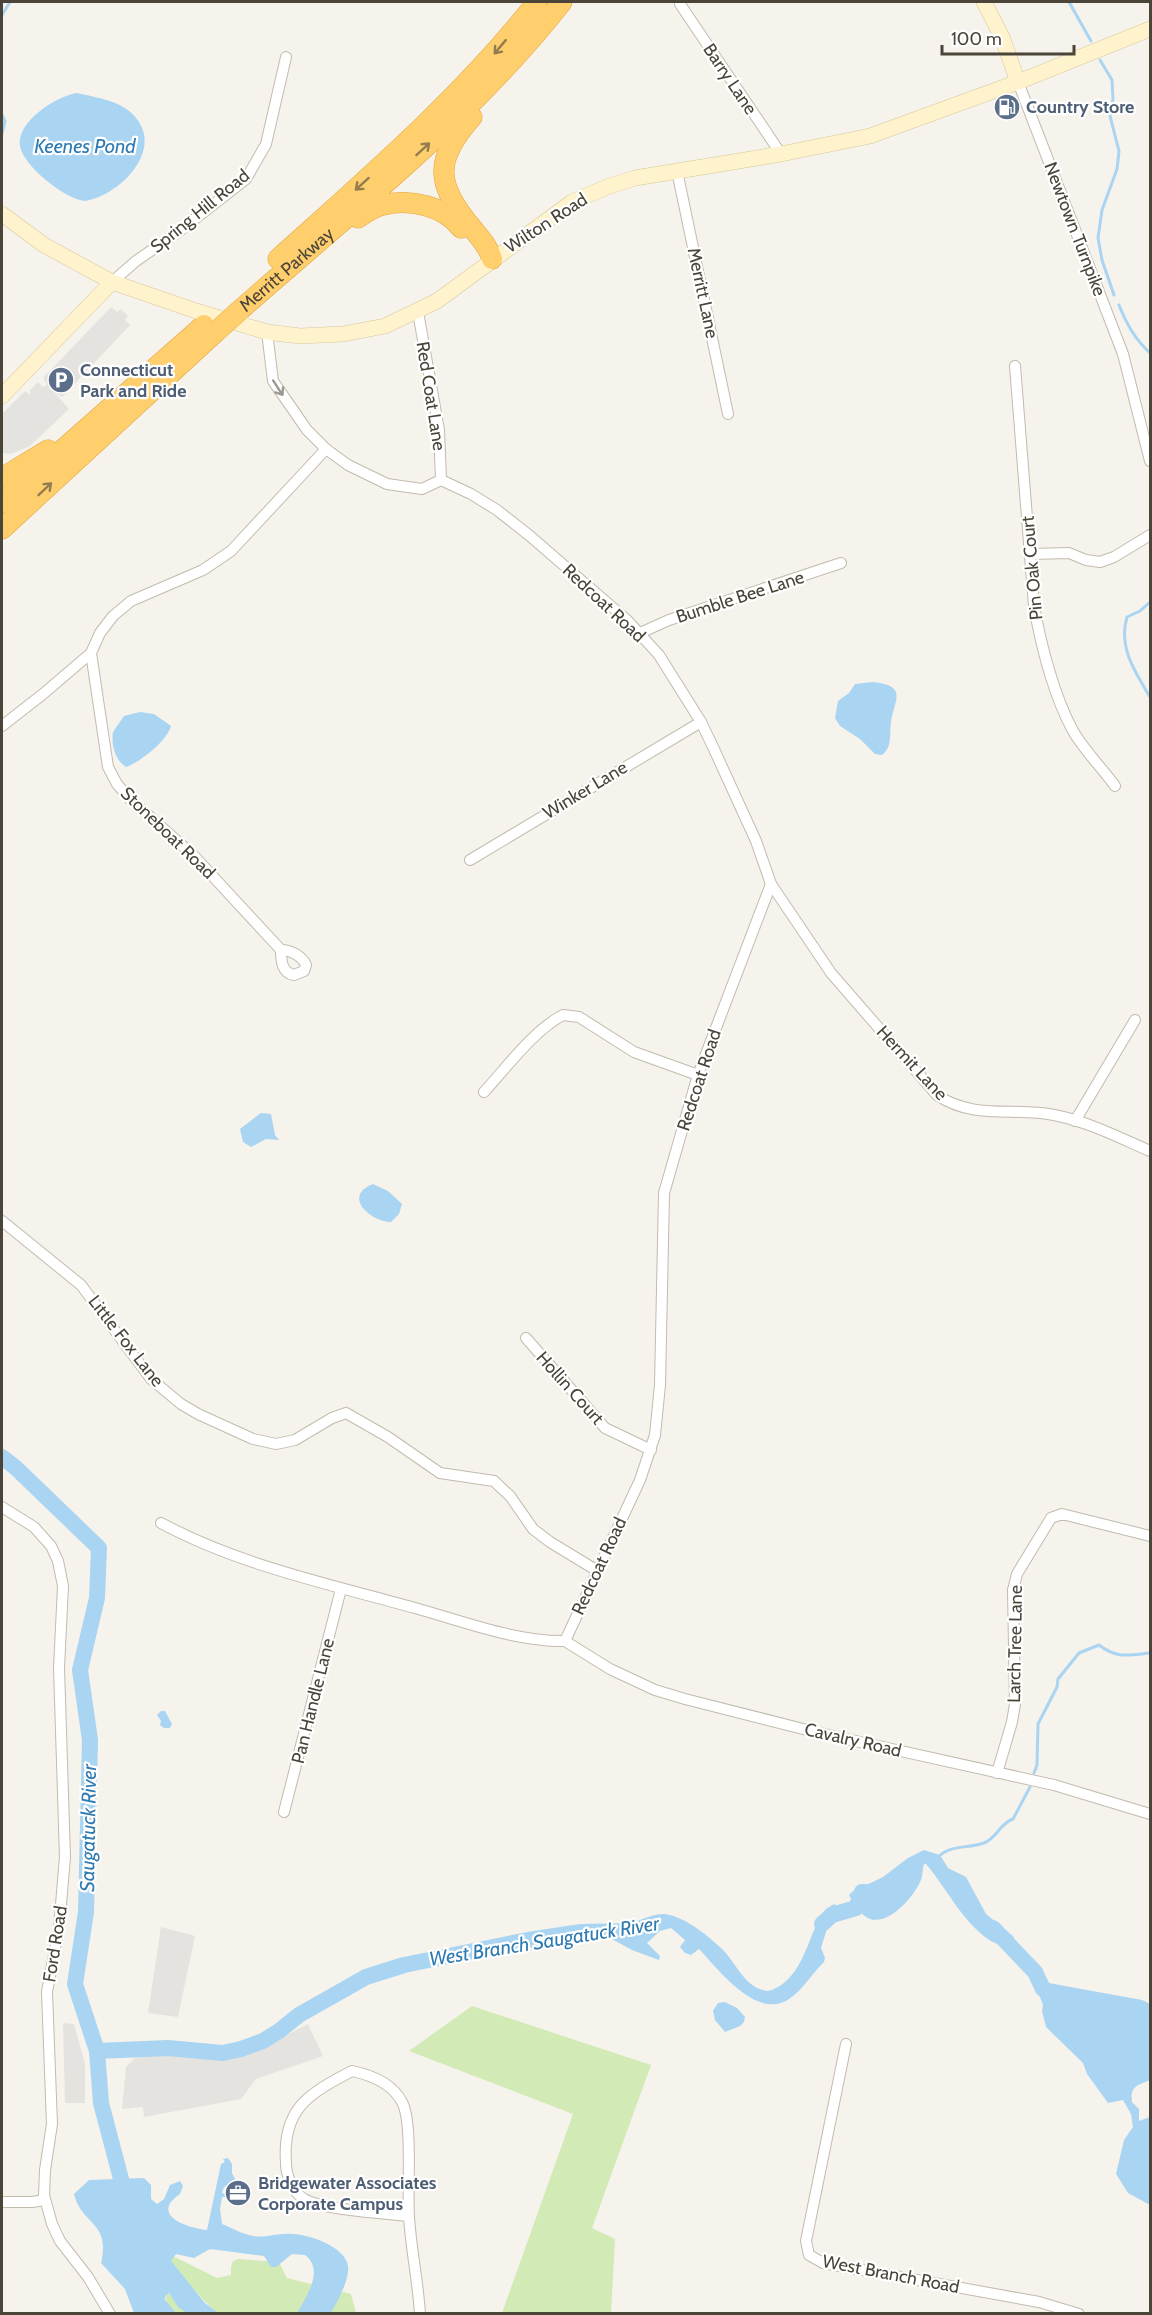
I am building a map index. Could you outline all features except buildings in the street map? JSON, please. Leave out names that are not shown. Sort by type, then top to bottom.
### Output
[{"type":"highway","name":"Merritt Parkway","points":[[2,529],[440,112],[487,62],[537,2]]},
{"type":"highway","name":"Merritt Parkway","points":[[232,309],[284,271],[443,130],[507,65],[563,2]]},
{"type":"highway","points":[[492,259],[486,246],[449,197],[444,178],[449,150],[463,127],[518,64],[563,2]]},
{"type":"highway","points":[[284,271],[363,214],[382,205],[403,202],[441,211],[455,220],[480,250],[492,259]]},
{"type":"highway","name":"Merritt Parkway","points":[[2,503],[125,395],[213,326]]},
{"type":"highway","points":[[2,478],[65,439],[125,395]]},
{"type":"main road","name":"Newtown Turnpike","points":[[984,2],[1002,37],[1018,82]]},
{"type":"main road","name":"Wilton Road","points":[[2,214],[44,245],[112,282],[196,311],[267,332],[300,336],[344,334],[385,326],[437,302],[492,259],[572,202],[607,186],[870,136],[1018,82],[1150,30]]},
{"type":"main road","points":[[2,396],[112,282]]},
{"type":"street","name":"Barry Lane","points":[[680,4],[781,154]]},
{"type":"street","name":"Spring Hill Road","points":[[112,282],[246,179],[266,144],[286,57]]},
{"type":"street","name":"Newtown Turnpike","points":[[1018,82],[1123,354],[1150,461]]},
{"type":"street","name":"Merritt Lane","points":[[677,171],[728,414]]},
{"type":"street","name":"Red Coat Lane","points":[[418,312],[439,430],[441,480]]},
{"type":"street","points":[[267,332],[273,381],[307,430],[326,449],[348,465],[387,484],[422,489],[441,480]]},
{"type":"street","name":"Pin Oak Court","points":[[1015,366],[1034,606],[1039,632],[1072,730],[1115,786]]},
{"type":"street","points":[[2,726],[91,653],[100,633],[113,616],[131,601],[203,570],[231,551],[326,449]]},
{"type":"street","name":"Redcoat Road","points":[[441,480],[471,494],[497,510],[530,536],[640,633],[674,677],[701,722],[756,841],[771,884],[698,1075],[664,1193],[660,1385],[658,1416],[651,1450],[640,1480],[596,1570],[565,1641]]},
{"type":"street","points":[[1031,554],[1069,553],[1086,560],[1100,562],[1114,557],[1150,536]]},
{"type":"street","name":"Bumble Bee Lane","points":[[640,633],[669,620],[841,563]]},
{"type":"street","name":"Stoneboat Road","points":[[91,653],[108,767],[117,784],[130,799],[194,856],[281,950]]},
{"type":"street","name":"Winker Lane","points":[[470,860],[701,722]]},
{"type":"street","name":"Hermit Lane","points":[[771,884],[831,973],[937,1095],[949,1104],[971,1111],[1038,1112],[1075,1121],[1150,1151]]},
{"type":"street","points":[[484,1092],[548,1024],[562,1015],[579,1017],[634,1052],[698,1075]]},
{"type":"street","points":[[1075,1121],[1135,1020]]},
{"type":"street","name":"Little Fox Lane","points":[[2,1221],[81,1285],[151,1379],[181,1404],[198,1414],[253,1439],[276,1444],[295,1440],[332,1418],[346,1413],[388,1437],[440,1473],[494,1481],[510,1496],[533,1529],[596,1570]]},
{"type":"street","name":"Hollin Court","points":[[526,1338],[605,1428],[651,1450]]},
{"type":"street","name":"Ford Road","points":[[2,1507],[34,1527],[51,1546],[58,1561],[63,1596],[59,1668],[65,1857],[59,1928],[47,1992],[52,2124],[45,2170],[45,2200],[60,2241],[88,2277],[110,2313]]},
{"type":"street","name":"Larch Tree Lane","points":[[997,1773],[1015,1704],[1013,1590],[1017,1574],[1051,1518],[1062,1514],[1150,1536]]},
{"type":"street","points":[[161,1523],[194,1541],[215,1549],[341,1589],[511,1634],[545,1641],[565,1641]]},
{"type":"street","name":"Pan Handle Lane","points":[[284,1812],[341,1589]]},
{"type":"street","name":"Cavalry Road","points":[[565,1641],[610,1669],[655,1690],[685,1699],[815,1732],[1054,1785],[1150,1814]]},
{"type":"street","name":"West Branch Road","points":[[846,2044],[806,2241],[809,2255],[823,2263],[1039,2302],[1066,2312],[1079,2313]]},
{"type":"street","points":[[409,2216],[320,2205],[303,2198],[288,2176],[285,2152],[289,2123],[300,2106],[314,2092],[352,2071],[371,2075],[386,2085],[402,2101],[407,2118],[409,2216],[420,2313]]},
{"type":"street","points":[[2,2202],[45,2200]]},
{"type":"green space","points":[[472,2006],[651,2065],[592,2228],[615,2239],[611,2313],[502,2313],[573,2114],[409,2051]]},
{"type":"green space","points":[[167,2253],[217,2278],[231,2275],[233,2261],[238,2259],[279,2262],[287,2278],[351,2294],[356,2313],[216,2313],[171,2265]]},
{"type":"green space","points":[[164,2291],[176,2298],[192,2313],[169,2313]]},
{"type":"shaded area","name":"Connecticut Park and Ride","points":[[111,307],[117,312],[121,309],[128,316],[125,320],[130,325],[62,397],[55,393],[69,409],[30,446],[11,454],[2,453],[2,414],[25,391],[30,395],[30,390],[38,382],[43,387],[47,385],[43,378]]},
{"type":"shaded area","points":[[161,1927],[195,1936],[178,2017],[148,2013]]},
{"type":"shaded area","points":[[63,2023],[74,2024],[85,2064],[85,2103],[65,2103]]},
{"type":"shaded area","points":[[308,2024],[323,2056],[256,2079],[241,2099],[144,2117],[143,2107],[122,2109],[126,2067],[135,2058],[182,2052],[224,2055],[261,2048]]},
{"type":"water","name":"Keenes Pond","points":[[77,93],[124,107],[136,118],[143,131],[144,145],[141,158],[133,170],[111,191],[85,201],[67,194],[46,180],[29,163],[20,146],[20,137],[31,119],[59,99]]},
{"type":"water","points":[[873,682],[891,687],[897,695],[889,744],[882,755],[875,754],[860,739],[840,726],[835,718],[838,701],[849,693],[855,684]]},
{"type":"water","points":[[140,712],[154,714],[171,726],[164,738],[152,750],[126,767],[115,752],[113,732],[124,716]]},
{"type":"water","points":[[261,1113],[271,1114],[275,1135],[279,1140],[266,1139],[251,1147],[243,1142],[240,1129]]},
{"type":"water","points":[[373,1184],[388,1191],[402,1204],[399,1214],[391,1222],[376,1218],[363,1208],[360,1202],[360,1195],[364,1189]]},
{"type":"water","points":[[165,1711],[172,1724],[170,1728],[160,1725],[161,1721],[157,1715]]},
{"type":"water","points":[[924,1850],[940,1855],[948,1868],[966,1877],[986,1914],[1014,1937],[1003,1946],[980,1933],[960,1911],[926,1864],[924,1864],[922,1878],[917,1888],[893,1914],[878,1920],[870,1919],[860,1912],[849,1895],[852,1892],[883,1877],[908,1858]]},
{"type":"water","points":[[834,1904],[839,1907],[840,1912],[832,1919],[821,1948],[825,1958],[824,1962],[794,1995],[777,2004],[764,2003],[739,1990],[699,1949],[691,1955],[685,1953],[680,1947],[685,1940],[671,1928],[660,1931],[647,1943],[660,1956],[659,1960],[632,1950],[608,1937],[611,1927],[627,1925],[656,1915],[677,1917],[699,1930],[718,1946],[754,1986],[768,1991],[779,1987],[795,1971],[820,1917]]},
{"type":"water","points":[[1043,1982],[1142,2000],[1150,2004],[1150,2080],[1135,2087],[1132,2102],[1139,2109],[1139,2121],[1150,2117],[1150,2205],[1128,2193],[1116,2174],[1124,2140],[1133,2127],[1131,2114],[1123,2100],[1108,2103],[1087,2074],[1083,2063],[1046,2027],[1042,2011],[1043,2005],[1038,1992]]},
{"type":"water","points":[[725,2002],[737,2008],[745,2017],[740,2026],[725,2032],[715,2020],[713,2011],[718,2003]]},
{"type":"water","points":[[228,2158],[232,2164],[232,2173],[236,2181],[224,2187],[222,2193],[226,2194],[222,2197],[220,2209],[222,2224],[253,2236],[302,2235],[331,2246],[345,2259],[348,2266],[347,2277],[331,2313],[297,2313],[309,2292],[314,2276],[311,2261],[305,2255],[292,2254],[276,2267],[271,2267],[264,2256],[210,2249],[194,2258],[176,2254],[171,2261],[205,2303],[218,2313],[187,2313],[178,2307],[169,2293],[165,2296],[165,2300],[176,2313],[134,2313],[125,2289],[101,2263],[103,2249],[99,2231],[83,2212],[74,2194],[89,2180],[144,2178],[151,2185],[151,2199],[157,2204],[164,2199],[170,2185],[180,2181],[183,2186],[180,2194],[171,2201],[168,2208],[170,2214],[181,2223],[207,2230],[221,2164],[225,2162],[223,2159]]},
{"type":"waterway","points":[[2,15],[10,2]]},
{"type":"waterway","points":[[1069,2],[1091,41]]},
{"type":"waterway","points":[[1100,60],[1112,80],[1113,99],[1110,116],[1119,151],[1117,169],[1102,210],[1098,238],[1102,260],[1114,295]]},
{"type":"waterway","points":[[2,115],[5,121],[2,134]]},
{"type":"waterway","points":[[1119,305],[1132,331],[1150,353]]},
{"type":"waterway","points":[[1150,602],[1140,611],[1127,617],[1125,628],[1126,649],[1150,697]]},
{"type":"waterway","name":"Saugatuck River","points":[[2,1457],[99,1548],[97,1598],[80,1670],[90,1740],[86,1912],[75,1984],[97,2051],[101,2103],[126,2198]]},
{"type":"waterway","points":[[1034,1773],[1037,1765],[1038,1724],[1057,1687],[1058,1679],[1079,1653],[1099,1645],[1118,1654],[1150,1653]]},
{"type":"waterway","points":[[938,1857],[949,1850],[978,1845],[992,1838],[1013,1819],[1030,1787]]},
{"type":"waterway","name":"West Branch Saugatuck River","points":[[822,1924],[832,1915],[856,1908],[862,1892],[868,1892]]},
{"type":"waterway","name":"West Branch Saugatuck River","points":[[993,1928],[1035,1972],[1043,1989]]},
{"type":"waterway","name":"West Branch Saugatuck River","points":[[97,2051],[168,2048],[223,2053],[241,2049],[263,2041],[299,2015],[366,1977],[404,1965],[528,1940],[581,1932],[630,1931]]},
{"type":"place","name":"Country Store","points":[[1007,107]]},
{"type":"place","name":"Connecticut Park and Ride","points":[[61,380]]},
{"type":"place","name":"Bridgewater Associates Corporate Campus","points":[[238,2193]]}]
